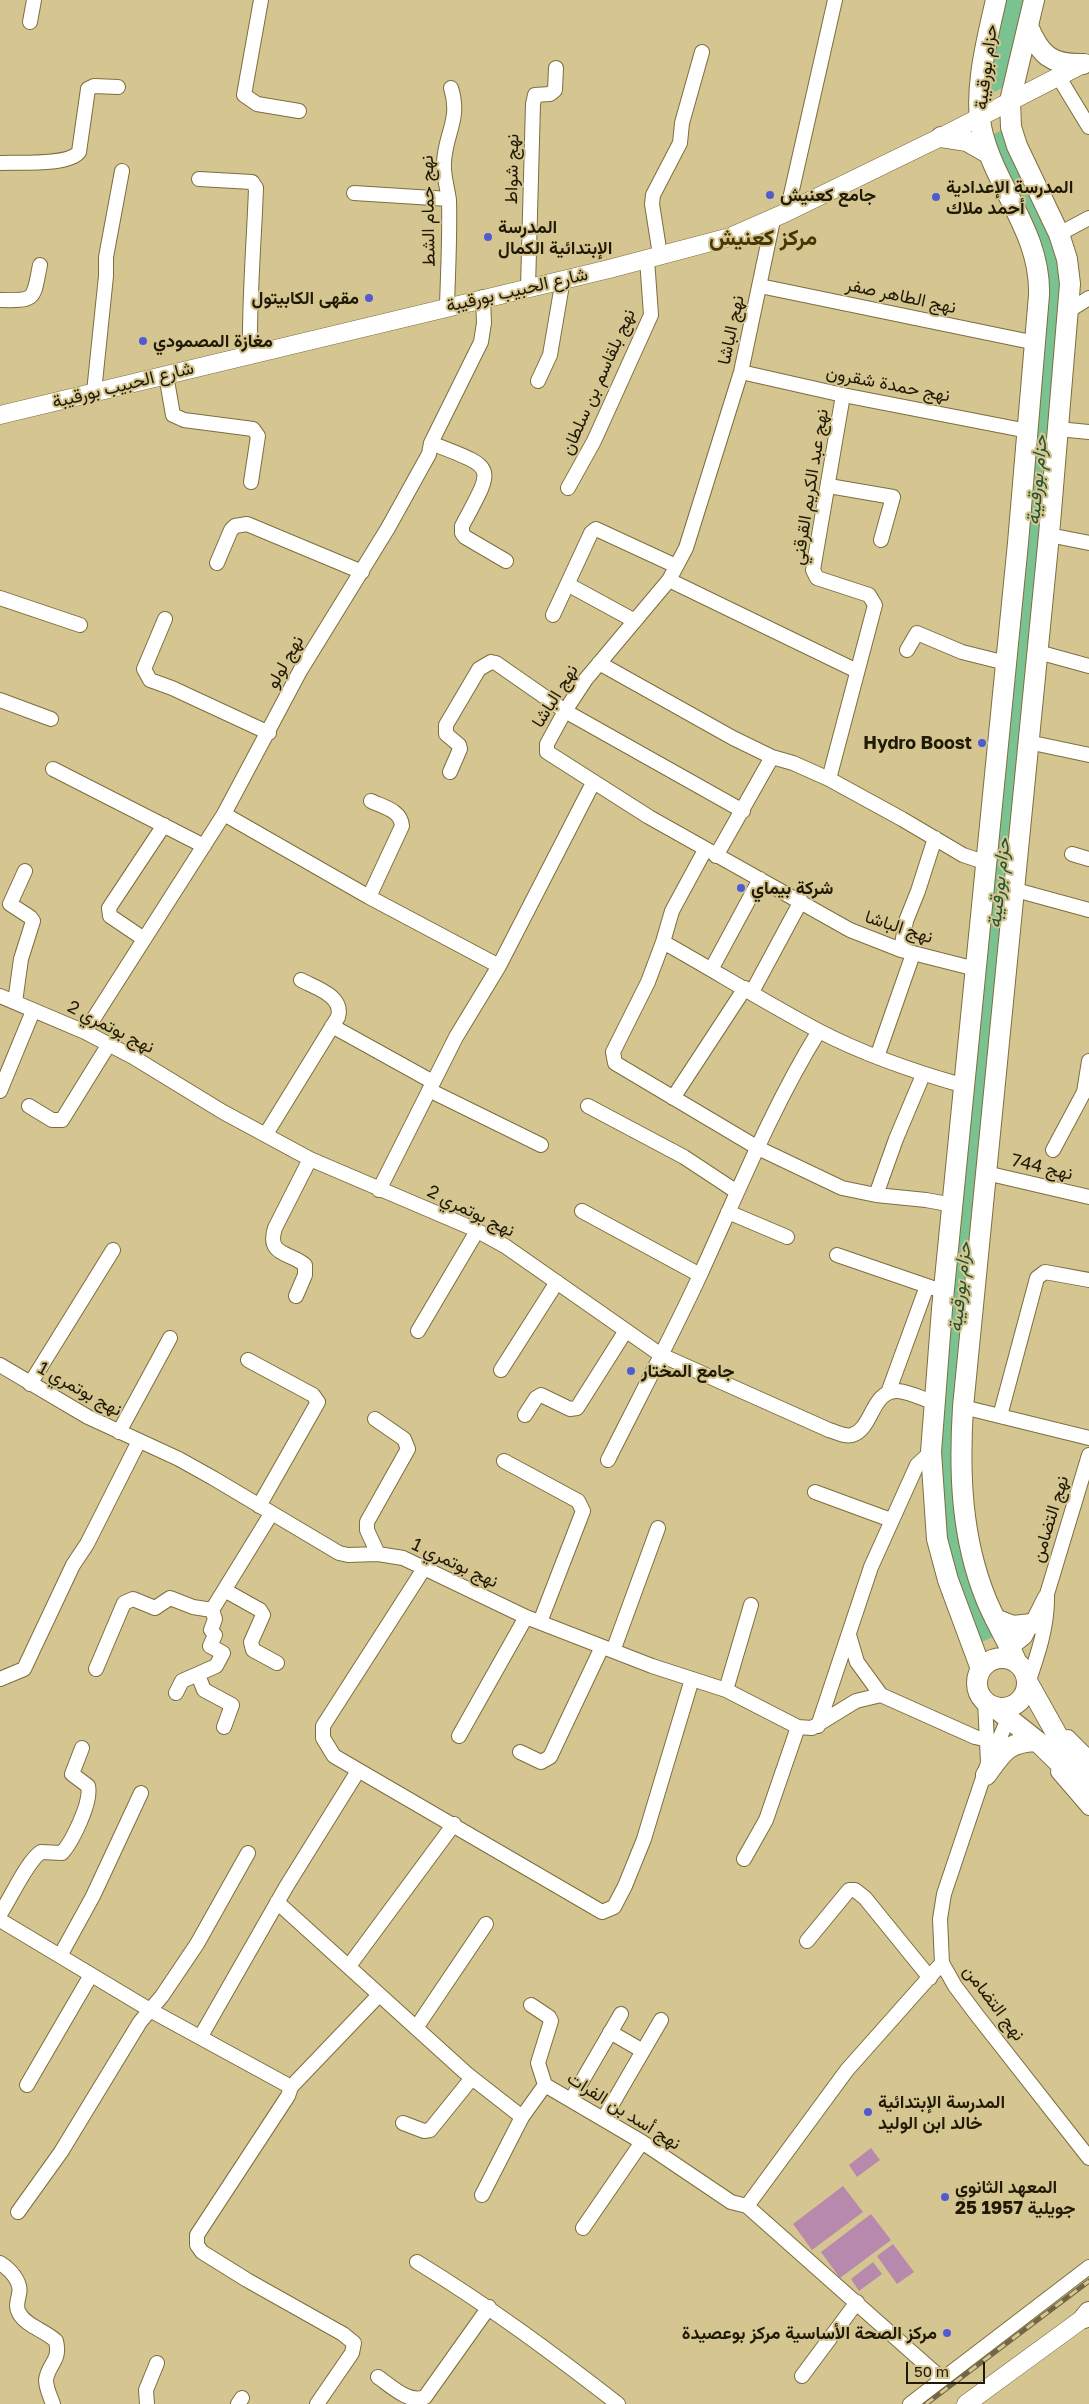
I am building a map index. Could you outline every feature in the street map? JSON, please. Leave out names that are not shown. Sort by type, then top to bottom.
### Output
[{"type":"highway","name":"حزام بورقيبة","points":[[981,1669],[948,1580],[938,1539],[931,1452],[936,1289],[953,1205],[988,863],[1036,343],[1040,281],[1037,260],[1023,221],[988,153],[980,117],[984,59],[996,0]]},
{"type":"highway","name":"حزام بورقيبة","points":[[1009,1656],[978,1575],[966,1526],[961,1480],[962,1406],[1012,889],[1038,652],[1070,284],[1067,259],[1059,234],[1017,146],[1011,127],[1010,101],[1034,0]]},
{"type":"highway","points":[[1028,26],[1034,42],[1050,59],[1062,64],[1086,62]]},
{"type":"highway","points":[[941,137],[967,140],[988,153]]},
{"type":"highway","points":[[995,1619],[1013,1626],[1032,1624]]},
{"type":"highway","points":[[1089,1774],[1062,1742],[1047,1719],[1028,1683],[1025,1672],[1009,1656],[990,1660],[981,1669],[977,1686],[1044,1747],[1089,1792]]},
{"type":"highway","points":[[1001,1708],[1024,1697],[1028,1683]]},
{"type":"highway","points":[[987,1769],[1001,1753],[999,1743],[1019,1742],[1044,1747]]},
{"type":"main road","name":"شارع الحبيب بورقيبة","points":[[0,415],[730,237],[780,216],[941,137],[1086,62]]},
{"type":"main road","points":[[966,2404],[1087,2314]]},
{"type":"street","points":[[30,22],[34,0]]},
{"type":"street","points":[[262,0],[244,95],[258,104],[299,111]]},
{"type":"street","name":"نهج الباشا","points":[[835,0],[780,216],[760,286],[741,372],[693,527],[669,580],[600,663],[565,711],[547,744],[547,752],[592,783],[710,853],[801,901],[850,930],[907,952],[976,969]]},
{"type":"street","name":"نهج بلقاسم بن سلطان","points":[[568,488],[594,441],[651,315],[654,257],[653,195],[680,143],[682,123],[702,52]]},
{"type":"street","name":"نهج شواط","points":[[528,287],[533,104],[535,95],[550,94],[555,90],[556,68]]},
{"type":"street","points":[[1058,76],[1089,127]]},
{"type":"street","points":[[0,163],[74,158],[79,152],[88,89],[94,86],[118,87]]},
{"type":"street","name":"نهج حمام الشط","points":[[447,306],[449,199],[444,167],[446,141],[455,117],[456,103],[451,88]]},
{"type":"street","points":[[94,392],[106,276],[106,257],[122,171]]},
{"type":"street","points":[[199,179],[252,182],[256,188],[252,280],[249,296],[250,355]]},
{"type":"street","points":[[354,193],[449,199]]},
{"type":"street","points":[[1059,234],[1089,218]]},
{"type":"street","points":[[0,300],[24,301],[30,298],[34,294],[40,265]]},
{"type":"street","points":[[538,382],[550,355],[563,279]]},
{"type":"street","name":"نهج الطاهر صفر","points":[[760,286],[1036,343]]},
{"type":"street","name":"نهج لولو","points":[[85,1032],[224,814],[300,671],[362,572],[429,454],[431,444],[481,342],[484,323],[483,297]]},
{"type":"street","points":[[1068,311],[1089,298]]},
{"type":"street","name":"نهج حمدة شقرون","points":[[741,372],[843,395],[1028,431]]},
{"type":"street","points":[[166,375],[173,416],[184,420],[253,429],[258,436],[251,482]]},
{"type":"street","name":"نهج عبد الكريم القرقني","points":[[829,779],[875,605],[869,595],[817,578],[813,570],[829,486],[843,395]]},
{"type":"street","points":[[1058,429],[1089,432]]},
{"type":"street","points":[[431,444],[473,460],[484,468],[486,475],[484,484],[462,526],[462,533],[465,537],[506,561]]},
{"type":"street","points":[[829,486],[893,497],[881,540]]},
{"type":"street","points":[[217,564],[230,530],[247,524],[362,572]]},
{"type":"street","points":[[554,615],[569,585],[590,533],[596,530],[676,566]]},
{"type":"street","points":[[1049,535],[1089,543]]},
{"type":"street","points":[[669,580],[857,671]]},
{"type":"street","points":[[569,585],[636,621]]},
{"type":"street","points":[[0,598],[80,625]]},
{"type":"street","points":[[165,619],[144,669],[150,680],[172,688],[268,733]]},
{"type":"street","points":[[907,650],[917,632],[962,652],[1006,663]]},
{"type":"street","points":[[1038,652],[1089,666]]},
{"type":"street","points":[[450,772],[460,749],[459,745],[448,737],[445,730],[446,725],[479,669],[486,664],[496,663],[565,711],[743,811]]},
{"type":"street","points":[[600,663],[664,700],[772,757],[794,763],[829,779],[963,855],[988,863]]},
{"type":"street","points":[[0,700],[51,719]]},
{"type":"street","points":[[1028,742],[1089,755]]},
{"type":"street","points":[[772,757],[743,811],[710,853],[669,917],[663,942],[648,982],[624,1027],[613,1058],[620,1067],[758,1148],[842,1188],[876,1195],[953,1205]]},
{"type":"street","points":[[53,769],[204,846]]},
{"type":"street","points":[[379,1190],[456,1037],[499,966],[592,783]]},
{"type":"street","points":[[369,897],[402,826],[401,820],[395,812],[371,801]]},
{"type":"street","points":[[224,814],[369,897],[499,966]]},
{"type":"street","points":[[144,939],[110,916],[109,908],[164,825]]},
{"type":"street","points":[[877,1057],[907,952],[906,921],[918,891],[934,838]]},
{"type":"street","points":[[1072,854],[1089,859]]},
{"type":"street","points":[[15,1002],[23,951],[33,922],[30,917],[10,904],[25,871]]},
{"type":"street","points":[[712,968],[760,879]]},
{"type":"street","points":[[1012,889],[1089,910]]},
{"type":"street","points":[[673,1098],[748,990],[801,901]]},
{"type":"street","points":[[663,942],[712,968],[819,1031],[923,1075],[965,1086]]},
{"type":"street","points":[[266,1134],[332,1026],[340,1009],[338,1002],[301,980]]},
{"type":"street","name":"نهج بوتمري 2","points":[[0,996],[109,1044],[223,1112],[310,1159],[478,1231],[505,1246],[625,1332],[661,1355],[829,1430],[846,1435],[852,1435],[857,1431],[876,1404],[888,1393]]},
{"type":"street","points":[[0,1091],[33,1011]]},
{"type":"street","points":[[332,1026],[431,1086],[541,1145]]},
{"type":"street","points":[[608,1460],[700,1275],[758,1148],[803,1057],[819,1031]]},
{"type":"street","points":[[29,1106],[52,1120],[62,1120],[109,1044]]},
{"type":"street","points":[[1053,1150],[1086,1093],[1089,1061]]},
{"type":"street","points":[[876,1195],[896,1139],[923,1075]]},
{"type":"street","points":[[588,1106],[684,1157],[737,1192]]},
{"type":"street","points":[[296,1296],[305,1275],[305,1266],[279,1252],[273,1239],[275,1228],[310,1159]]},
{"type":"street","name":"نهج 744","points":[[986,1173],[1089,1197]]},
{"type":"street","points":[[582,1211],[700,1275]]},
{"type":"street","points":[[728,1212],[787,1236]]},
{"type":"street","points":[[418,1331],[478,1231]]},
{"type":"street","points":[[30,1384],[113,1250]]},
{"type":"street","points":[[837,1255],[936,1289],[888,1393]]},
{"type":"street","points":[[1000,1416],[1037,1278],[1045,1272],[1089,1280]]},
{"type":"street","points":[[501,1370],[557,1282]]},
{"type":"street","points":[[525,1416],[536,1398],[541,1395],[570,1409],[577,1408],[625,1332]]},
{"type":"street","points":[[119,1432],[170,1338]]},
{"type":"street","points":[[176,1693],[182,1681],[216,1666],[222,1653],[210,1646],[215,1635],[211,1630],[214,1620],[212,1610],[226,1591],[318,1402],[313,1394],[248,1360]]},
{"type":"street","name":"نهج بوتمري 1","points":[[0,1365],[88,1417],[180,1459],[339,1553],[348,1555],[378,1554],[403,1558],[540,1622],[607,1649],[726,1690],[798,1727]]},
{"type":"street","points":[[888,1393],[897,1391],[934,1402]]},
{"type":"street","points":[[962,1406],[1089,1438]]},
{"type":"street","points":[[375,1419],[404,1439],[408,1449],[367,1522],[367,1530],[378,1554]]},
{"type":"street","points":[[0,1679],[24,1669],[73,1566],[87,1544],[139,1441]]},
{"type":"street","points":[[818,1726],[871,1567],[917,1465],[931,1452]]},
{"type":"street","name":"نهج التضامن","points":[[1009,1656],[1025,1637],[1046,1594],[1089,1455]]},
{"type":"street","points":[[504,1461],[578,1501],[583,1511],[540,1622]]},
{"type":"street","points":[[815,1492],[891,1520]]},
{"type":"street","points":[[520,1752],[541,1762],[550,1757],[607,1649],[658,1528]]},
{"type":"street","points":[[425,1567],[323,1726],[323,1738],[330,1752],[358,1771],[454,1824],[602,1912],[614,1907],[625,1886],[644,1839],[692,1679]]},
{"type":"street","points":[[226,1591],[260,1610],[263,1615],[252,1642],[253,1650],[277,1663]]},
{"type":"street","name":"نهج التضامن","points":[[1028,1683],[1042,1638],[1047,1609],[1046,1594]]},
{"type":"street","points":[[96,1669],[124,1603],[132,1599],[155,1608],[170,1598],[193,1607],[212,1610]]},
{"type":"street","points":[[726,1690],[751,1605]]},
{"type":"street","points":[[459,1736],[526,1616]]},
{"type":"street","points":[[849,1634],[858,1662],[881,1695],[999,1743]]},
{"type":"street","points":[[198,1675],[204,1690],[232,1705],[224,1727]]},
{"type":"street","points":[[744,1859],[766,1820],[798,1727],[808,1729],[818,1726],[856,1701],[881,1695]]},
{"type":"street","points":[[999,1743],[1001,1708]]},
{"type":"street","points":[[999,1743],[1001,1708]]},
{"type":"street","points":[[1047,1719],[1089,1758]]},
{"type":"street","points":[[1044,1747],[1057,1771],[1089,1808]]},
{"type":"street","points":[[0,1914],[12,1897],[33,1858],[41,1852],[62,1853],[72,1837],[89,1798],[88,1786],[72,1774],[82,1748]]},
{"type":"street","name":"نهج التضامن","points":[[987,1769],[944,1894],[940,1919],[942,1963],[955,1986],[976,2014],[1089,2158]]},
{"type":"street","points":[[201,2036],[277,1902],[358,1771]]},
{"type":"street","points":[[60,1956],[93,1896],[141,1793]]},
{"type":"street","points":[[349,1966],[454,1824]]},
{"type":"street","points":[[18,2212],[56,2160],[140,2022],[197,1944],[248,1853]]},
{"type":"street","points":[[807,1941],[849,1890],[855,1890],[865,1898],[930,1978]]},
{"type":"street","points":[[277,1902],[472,2078],[522,2117]]},
{"type":"street","points":[[0,1920],[150,2010],[201,2036],[291,2087]]},
{"type":"street","points":[[416,2028],[486,1924]]},
{"type":"street","points":[[747,2206],[846,2070],[942,1963]]},
{"type":"street","points":[[27,2085],[91,1975]]},
{"type":"street","points":[[317,2404],[352,2353],[354,2344],[343,2334],[202,2252],[196,2239],[198,2230],[288,2096],[291,2087],[379,1995]]},
{"type":"street","points":[[531,2005],[549,2017],[551,2021],[538,2063],[545,2086]]},
{"type":"street","points":[[571,2100],[621,2014]]},
{"type":"street","points":[[604,2118],[661,2020]]},
{"type":"street","points":[[610,2032],[643,2051]]},
{"type":"street","points":[[402,2123],[424,2131],[430,2130],[472,2078]]},
{"type":"street","name":"نهج أسد بن الفرات","points":[[482,2194],[522,2117],[545,2086],[604,2118],[731,2202],[747,2206],[942,2379]]},
{"type":"street","points":[[583,2228],[642,2142]]},
{"type":"street","points":[[417,2262],[489,2307],[618,2404]]},
{"type":"street","points":[[0,2263],[18,2282],[20,2294],[16,2301],[19,2313],[30,2324],[56,2342],[57,2357],[46,2377],[46,2383],[53,2404],[60,2404]]},
{"type":"street","points":[[910,2404],[1089,2267]]},
{"type":"street","points":[[802,2376],[857,2302]]},
{"type":"street","points":[[378,2377],[411,2400],[420,2400],[425,2397],[489,2307]]},
{"type":"street","points":[[147,2404],[146,2390],[157,2363]]},
{"type":"shaded area","points":[[871,2148],[880,2160],[857,2177],[849,2165]]},
{"type":"shaded area","points":[[843,2186],[863,2212],[812,2250],[793,2224]]},
{"type":"shaded area","points":[[871,2214],[891,2240],[840,2278],[821,2252]]},
{"type":"shaded area","points":[[893,2244],[914,2272],[897,2284],[877,2256]]},
{"type":"shaded area","points":[[873,2262],[882,2274],[859,2291],[851,2279]]},
{"type":"water","points":[[1002,0],[1026,0],[1004,87],[989,95],[992,53]]},
{"type":"water","points":[[1004,129],[1056,240],[1064,283],[956,1427],[993,1637],[979,1643],[951,1571],[937,1469],[1046,300],[990,136]]},
{"type":"railway","points":[[926,2404],[1089,2281]]},
{"type":"place","name":"جامع كعنيش","points":[[770,195]]},
{"type":"place","name":"المدرسة الإعدادية أحمد ملاك","points":[[936,197]]},
{"type":"place","name":"المدرسة الإبتدائية الكمال","points":[[488,237]]},
{"type":"place","name":"مقهى الكابيتول","points":[[369,298]]},
{"type":"place","name":"مغازة المصمودي","points":[[143,341]]},
{"type":"place","name":"Hydro Boost","points":[[982,743]]},
{"type":"place","name":"شركة بيماي","points":[[741,888]]},
{"type":"place","name":"جامع المختار","points":[[631,1371]]},
{"type":"place","name":"المدرسة الإبتدائية خالد ابن الوليد","points":[[868,2112]]},
{"type":"place","name":"المعهد الثانوي 25 جويلية 1957","points":[[945,2197]]},
{"type":"place","name":"مركز الصحة الأساسية مركز بوعصيدة","points":[[947,2333]]},
{"type":"district","name":"مركز كعنيش","points":[[763,238]]}]
